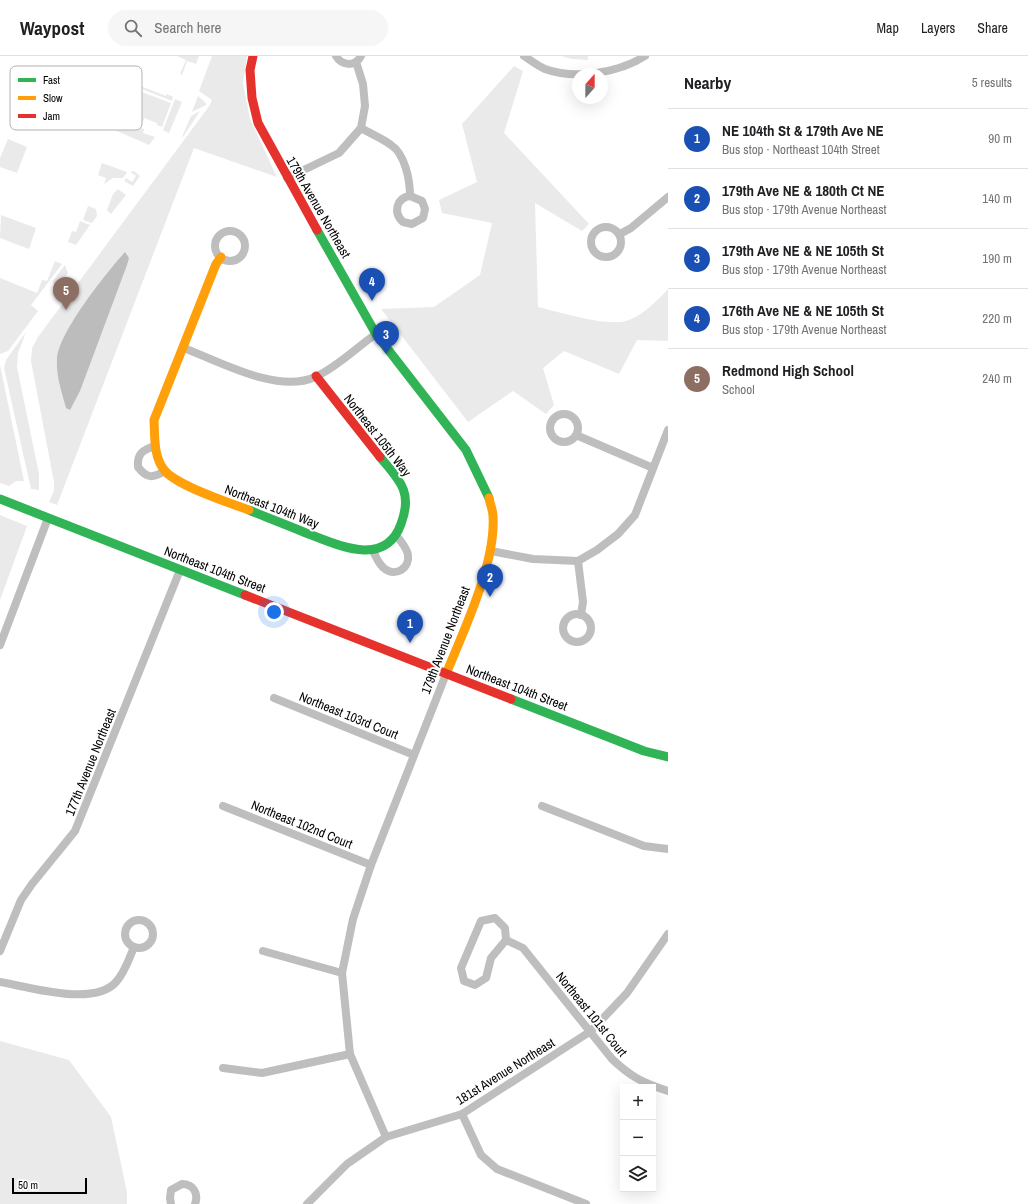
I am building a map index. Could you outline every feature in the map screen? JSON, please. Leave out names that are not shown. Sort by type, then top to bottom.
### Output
[{"type":"street","name":"179th Avenue Northeast","points":[[253,56],[250,70],[252,98],[258,124],[376,334],[466,450],[488,494],[493,516],[491,551],[472,610],[371,865],[353,919],[342,973],[350,1054],[386,1137]]},
{"type":"street","points":[[287,178],[339,153],[361,128],[365,106],[363,84],[358,59],[343,63],[336,56]]},
{"type":"street","points":[[524,56],[545,69],[563,73],[585,74],[609,70],[636,61],[644,56]]},
{"type":"street","points":[[361,128],[393,145],[406,165],[410,185],[410,196]]},
{"type":"street","points":[[620,234],[631,228],[668,197]]},
{"type":"street","points":[[155,446],[144,449],[137,460],[138,467],[148,477],[155,477],[165,471],[159,460],[155,446],[154,420],[184,348],[216,264],[221,257]]},
{"type":"street","points":[[184,348],[267,380],[286,382],[303,381],[316,376],[376,334]]},
{"type":"street","name":"Northeast 105th Way","points":[[316,376],[401,485],[406,496],[406,511],[397,536]]},
{"type":"street","points":[[491,551],[533,559],[578,561],[597,550],[618,534],[634,515],[668,430]]},
{"type":"street","points":[[576,435],[653,468]]},
{"type":"street","name":"Northeast 104th Way","points":[[165,471],[198,490],[348,549],[373,551],[386,545],[397,536]]},
{"type":"street","name":"Northeast 104th Street","points":[[0,499],[644,751],[668,757]]},
{"type":"street","points":[[0,645],[48,518]]},
{"type":"street","points":[[373,551],[384,568],[393,572],[402,569],[408,562],[409,557],[408,552],[397,536]]},
{"type":"street","points":[[578,561],[583,602],[581,614]]},
{"type":"street","name":"177th Avenue Northeast","points":[[0,951],[21,900],[75,831],[180,570]]},
{"type":"street","name":"Northeast 103rd Court","points":[[274,698],[414,756]]},
{"type":"street","name":"Northeast 102nd Court","points":[[223,806],[371,865]]},
{"type":"street","points":[[542,806],[644,846],[668,849]]},
{"type":"street","points":[[495,918],[504,928],[506,940],[491,958],[486,978],[475,985],[464,981],[461,968],[481,921],[495,918]]},
{"type":"street","name":"181st Avenue Northeast","points":[[307,1204],[347,1164],[386,1137],[462,1114],[591,1031],[627,993],[668,934]]},
{"type":"street","name":"Northeast 101st Court","points":[[506,940],[523,948],[612,1059],[627,1072],[644,1083],[668,1091]]},
{"type":"street","points":[[0,982],[73,995],[88,995],[101,992],[115,983],[125,969],[134,947]]},
{"type":"street","points":[[264,951],[342,973]]},
{"type":"street","points":[[223,1068],[262,1073],[350,1054]]},
{"type":"street","points":[[462,1114],[481,1155],[497,1169],[586,1204]]},
{"type":"street","points":[[172,1204],[170,1198],[171,1190],[182,1184],[193,1188],[196,1196],[195,1204]]},
{"type":"shaded area","points":[[177,56],[199,56],[196,64],[187,61],[182,75],[180,74],[186,60]]},
{"type":"shaded area","points":[[212,56],[247,56],[243,83],[250,119],[277,177],[194,148],[57,505],[49,502],[54,491],[54,482],[31,361],[32,348],[38,337],[210,105],[212,100],[199,91]]},
{"type":"shaded area","points":[[561,56],[588,56],[588,60],[572,59]]},
{"type":"shaded area","points":[[514,66],[523,71],[504,133],[589,224],[582,231],[535,203],[538,307],[597,321],[620,322],[629,320],[640,314],[668,289],[668,341],[637,340],[619,374],[564,351],[543,368],[554,405],[546,414],[513,391],[468,422],[381,309],[434,307],[480,275],[492,223],[442,213],[439,200],[477,182],[462,124]]},
{"type":"shaded area","points":[[142,87],[166,96],[167,94],[173,97],[172,101],[142,89]]},
{"type":"shaded area","points":[[142,92],[171,103],[162,127],[157,125],[157,123],[144,118],[142,125]]},
{"type":"shaded area","points":[[198,96],[206,103],[206,105],[192,112]]},
{"type":"shaded area","points":[[175,99],[182,102],[169,133],[163,130]]},
{"type":"shaded area","points":[[200,111],[183,137],[182,137],[191,116]]},
{"type":"shaded area","points":[[144,129],[143,133],[155,137],[149,145],[114,130]]},
{"type":"shaded area","points":[[8,139],[27,147],[17,173],[0,167],[0,158]]},
{"type":"shaded area","points":[[102,163],[127,172],[123,178],[113,178],[104,184],[106,178],[98,175]]},
{"type":"shaded area","points":[[134,171],[140,176],[133,186],[124,181],[126,178],[132,182],[136,176],[130,172]]},
{"type":"shaded area","points":[[118,189],[126,195],[111,214],[107,210],[113,194]]},
{"type":"shaded area","points":[[88,206],[96,209],[97,216],[92,223],[83,220]]},
{"type":"shaded area","points":[[1,215],[36,228],[29,249],[0,238]]},
{"type":"shaded area","points":[[80,221],[90,225],[76,245],[68,242],[72,231],[76,232]]},
{"type":"shaded area","points":[[125,252],[129,258],[127,265],[80,391],[70,410],[66,408],[58,378],[57,360],[59,349],[65,335],[84,304]]},
{"type":"shaded area","points":[[55,261],[62,264],[31,305],[38,311],[8,351],[0,354],[0,278],[37,293],[42,280],[47,281]]},
{"type":"shaded area","points":[[65,265],[68,273],[59,287],[52,282]]},
{"type":"shaded area","points":[[26,332],[18,353],[17,367],[39,474],[39,490],[31,489],[4,368],[6,360]]},
{"type":"shaded area","points":[[0,365],[24,481],[16,481],[9,486],[0,483]]},
{"type":"shaded area","points":[[0,515],[27,526],[0,600]]},
{"type":"shaded area","points":[[0,1041],[69,1060],[111,1117],[127,1192],[127,1204],[0,1204]]},
{"type":"traffic: fast","points":[[317,230],[376,334],[466,450],[489,498]]},
{"type":"traffic: fast","points":[[249,510],[331,543],[345,547],[359,550],[372,550],[384,546],[394,538],[401,524],[406,503],[405,495],[399,480],[380,457]]},
{"type":"traffic: fast","points":[[0,499],[245,595]]},
{"type":"traffic: fast","points":[[511,699],[644,751],[668,757]]},
{"type":"traffic: slow","points":[[221,257],[216,264],[154,420],[155,446],[161,465],[172,477],[204,494],[249,510]]},
{"type":"traffic: slow","points":[[446,674],[470,617],[484,575],[493,534],[493,512],[489,498]]},
{"type":"traffic: jam","points":[[253,56],[250,70],[252,98],[258,123],[317,230]]},
{"type":"traffic: jam","points":[[316,376],[380,457]]},
{"type":"traffic: jam","points":[[245,595],[511,699]]},
{"type":"place","name":"176th Ave NE & NE 105th St","points":[[372,301]]},
{"type":"place","name":"Redmond High School","points":[[66,310]]},
{"type":"place","name":"179th Ave NE & NE 105th St","points":[[386,354]]},
{"type":"place","name":"179th Ave NE & 180th Ct NE","points":[[490,597]]},
{"type":"place","name":"NE 104th St & 179th Ave NE","points":[[410,643]]}]
